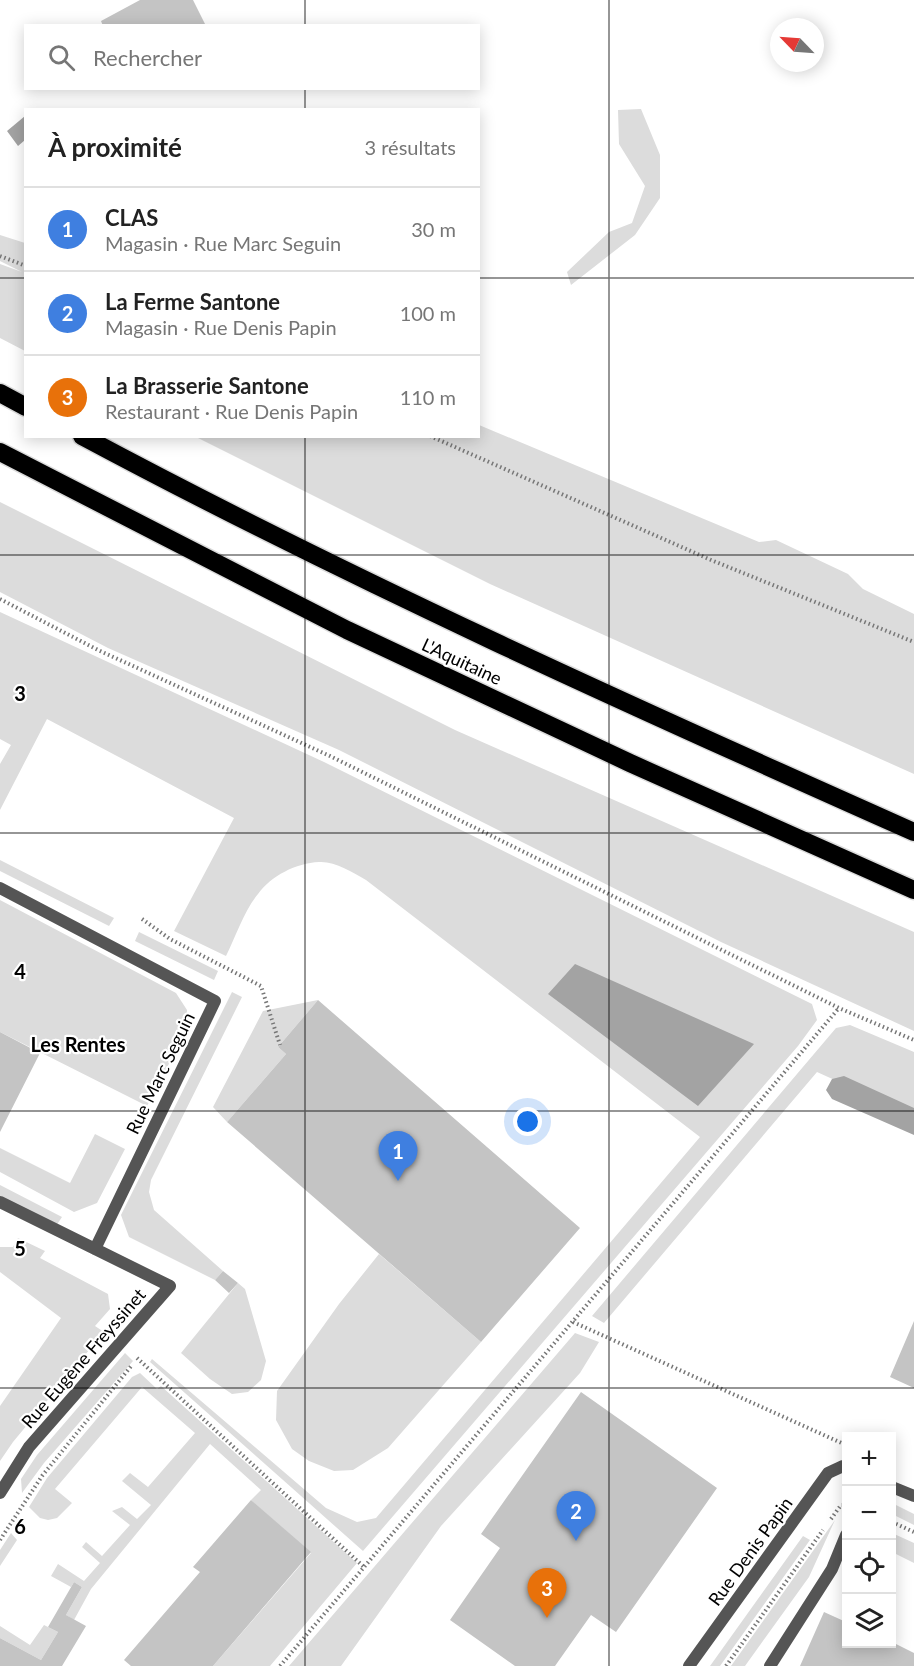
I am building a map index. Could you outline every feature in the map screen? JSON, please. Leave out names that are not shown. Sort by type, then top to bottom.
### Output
[{"type":"highway","points":[[0,393],[24,405]]},
{"type":"highway","name":"L'Aquitaine","points":[[86,438],[371,583],[663,721],[914,832]]},
{"type":"highway","name":"L'Aquitaine","points":[[0,453],[347,630],[630,763],[914,890]]},
{"type":"street","name":"Rue Marc Seguin","points":[[0,888],[214,1001],[95,1249]]},
{"type":"street","name":"Rue Eugène Freyssinet","points":[[0,1202],[170,1286],[29,1447],[0,1493]]},
{"type":"street","name":"Rue Denis Papin","points":[[689,1666],[828,1473],[842,1466]]},
{"type":"street","points":[[896,1489],[914,1496]]},
{"type":"street","points":[[770,1666],[832,1569],[844,1540]]},
{"type":"path","points":[[0,256],[24,265]]},
{"type":"path","points":[[435,438],[711,560],[914,642]]},
{"type":"path","points":[[0,600],[98,650],[330,756],[839,1008],[914,1040]]},
{"type":"path","points":[[142,919],[170,939],[261,986],[280,1045]]},
{"type":"path","points":[[280,1666],[839,1008]]},
{"type":"path","points":[[573,1322],[842,1443]]},
{"type":"path","points":[[0,1540],[42,1476],[142,1353]]},
{"type":"path","points":[[137,1358],[364,1566]]},
{"type":"path","points":[[726,1666],[842,1505]]},
{"type":"path","points":[[896,1524],[914,1532]]},
{"type":"shaded area","points":[[641,109],[660,155],[660,198],[635,235],[571,285],[567,272],[609,232],[632,223],[645,186],[619,144],[618,110]]},
{"type":"shaded area","points":[[24,117],[24,141],[18,146],[7,131]]},
{"type":"shaded area","points":[[0,235],[24,243],[24,350],[0,338],[0,264],[22,272],[0,261]]},
{"type":"shaded area","points":[[480,425],[759,542],[776,540],[848,574],[863,589],[914,614],[914,774],[490,584],[198,438],[480,438]]},
{"type":"shaded area","points":[[0,502],[455,730],[914,932],[914,1031],[721,942],[339,750],[108,648],[0,592]]},
{"type":"shaded area","points":[[0,612],[324,762],[812,1004],[817,1020],[798,1046],[363,1551],[150,1362],[152,1359],[326,1508],[357,1522],[376,1518],[700,1137],[366,880],[337,865],[319,862],[302,865],[277,876],[263,887],[248,908],[226,956],[174,931],[234,818],[47,719],[0,810],[0,764],[11,745],[0,739]]},
{"type":"shaded area","points":[[0,860],[114,918],[109,926],[0,871]]},
{"type":"shaded area","points":[[0,900],[176,993],[187,1010],[186,1031],[147,1106],[0,1032]]},
{"type":"shaded area","points":[[139,932],[218,971],[214,980],[135,941]]},
{"type":"shaded area","points":[[575,964],[754,1044],[698,1106],[548,994]]},
{"type":"shaded area","points":[[232,992],[242,997],[151,1180],[149,1192],[154,1210],[223,1271],[215,1280],[129,1237],[121,1215]]},
{"type":"shaded area","points":[[318,1000],[278,1047],[286,1054],[227,1122],[213,1107],[263,1011]]},
{"type":"shaded area","points":[[850,1025],[914,1052],[914,1116],[817,1072],[604,1323],[592,1316],[836,1028]]},
{"type":"shaded area","points":[[844,1076],[914,1108],[914,1135],[832,1099],[826,1090],[832,1079]]},
{"type":"shaded area","points":[[95,1134],[125,1149],[97,1203],[74,1212],[0,1172],[0,1148],[70,1183]]},
{"type":"shaded area","points":[[0,1185],[62,1217],[56,1226],[0,1198]]},
{"type":"shaded area","points":[[18,1238],[45,1251],[40,1258],[108,1294],[110,1309],[95,1326],[104,1332],[13,1442],[0,1461],[0,1406],[61,1318],[0,1272],[0,1247],[13,1247]]},
{"type":"shaded area","points":[[379,1254],[481,1342],[388,1448],[353,1470],[334,1471],[309,1461],[292,1449],[276,1420],[277,1391],[339,1304]]},
{"type":"shaded area","points":[[238,1283],[245,1289],[266,1361],[261,1380],[248,1392],[232,1394],[210,1379],[181,1353]]},
{"type":"shaded area","points":[[575,1333],[599,1342],[580,1373],[441,1526],[341,1666],[289,1666]]},
{"type":"shaded area","points":[[125,1353],[133,1361],[44,1463],[22,1493],[21,1479],[37,1455]]},
{"type":"shaded area","points":[[140,1373],[157,1389],[161,1386],[357,1563],[270,1666],[213,1666],[311,1553],[251,1500],[261,1490],[210,1444],[91,1589],[74,1620],[66,1615],[82,1587],[74,1582],[71,1587],[51,1576],[58,1564],[84,1581],[100,1563],[82,1547],[86,1542],[102,1556],[130,1525],[112,1511],[122,1507],[137,1519],[151,1505],[122,1481],[130,1473],[148,1487],[195,1433],[142,1387],[55,1489],[72,1503],[57,1518],[48,1520],[40,1518],[29,1507],[47,1478],[132,1377]]},
{"type":"shaded area","points":[[896,1505],[914,1514],[914,1525],[896,1516]]},
{"type":"shaded area","points":[[835,1520],[809,1577],[745,1666],[731,1666]]},
{"type":"shaded area","points":[[11,1533],[17,1540],[0,1566],[0,1550]]},
{"type":"shaded area","points":[[896,1535],[914,1543],[914,1563],[896,1554]]},
{"type":"shaded area","points":[[803,1536],[810,1540],[720,1666],[710,1666]]},
{"type":"shaded area","points":[[44,1625],[58,1632],[41,1660],[0,1638],[0,1626],[30,1645]]},
{"type":"building","points":[[140,0],[193,0],[205,24],[102,24],[101,21]]},
{"type":"building","points":[[318,1000],[580,1228],[481,1342],[227,1122],[286,1054],[278,1047]]},
{"type":"building","points":[[0,1032],[40,1053],[0,1132]]},
{"type":"building","points":[[223,1271],[238,1283],[229,1293],[215,1280]]},
{"type":"building","points":[[914,1321],[914,1388],[890,1377]]},
{"type":"building","points":[[581,1392],[717,1488],[616,1632],[591,1615],[555,1666],[515,1666],[450,1620],[500,1548],[481,1534]]},
{"type":"building","points":[[251,1500],[311,1552],[213,1666],[131,1666],[124,1660],[200,1572],[193,1567]]},
{"type":"building","points":[[74,1582],[82,1587],[66,1615],[86,1626],[62,1666],[0,1666],[0,1638],[41,1660],[58,1632],[48,1627]]},
{"type":"building","points":[[824,1612],[842,1620],[842,1648],[896,1648],[896,1644],[914,1653],[914,1666],[800,1666]]},
{"type":"place","name":"CLAS","points":[[398,1181]]},
{"type":"place","name":"La Ferme Santone","points":[[576,1541]]},
{"type":"place","name":"La Brasserie Santone","points":[[547,1618]]},
{"type":"district","name":"Les Rentes","points":[[78,1044]]}]
